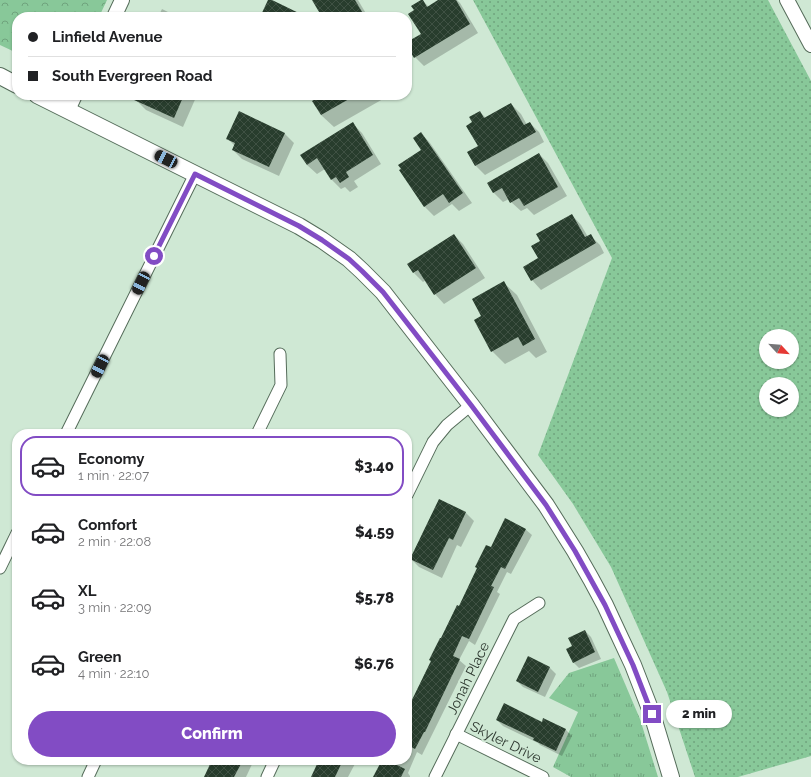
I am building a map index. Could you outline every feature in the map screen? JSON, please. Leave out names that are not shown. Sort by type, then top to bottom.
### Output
[{"type":"main road","points":[[0,76],[12,82]]},
{"type":"main road","points":[[47,100],[299,226],[349,259],[383,292],[471,405],[546,505],[575,551],[605,605],[633,665],[652,714],[671,777]]},
{"type":"street","points":[[116,12],[122,0]]},
{"type":"street","points":[[787,0],[811,45]]},
{"type":"street","points":[[68,110],[73,100]]},
{"type":"street","points":[[68,429],[195,174]]},
{"type":"street","points":[[259,429],[281,385],[280,354]]},
{"type":"street","points":[[412,485],[433,442],[447,425],[471,405]]},
{"type":"street","points":[[0,568],[12,543]]},
{"type":"street","name":"Jonah Place","points":[[435,777],[514,619],[539,604]]},
{"type":"street","name":"Skyler Drive","points":[[456,734],[543,777]]},
{"type":"street","points":[[88,777],[94,765]]},
{"type":"street","points":[[267,777],[273,765]]},
{"type":"green space","points":[[0,0],[107,0],[101,12],[12,12],[12,51],[0,45]]},
{"type":"green space","points":[[473,0],[768,0],[811,81],[811,756],[738,777],[695,777],[667,692],[611,567],[573,504],[538,455],[612,258]]},
{"type":"green space","points":[[614,658],[640,719],[658,777],[571,777],[553,767],[578,712],[549,698],[569,673]]},
{"type":"building","points":[[268,0],[272,0],[297,12],[262,12]]},
{"type":"building","points":[[312,0],[355,0],[362,12],[319,12]]},
{"type":"building","points":[[421,0],[423,0],[427,7],[438,0],[456,0],[470,24],[414,58],[412,55],[412,39],[421,34],[412,20],[411,12],[414,10],[411,6]]},
{"type":"building","points":[[134,100],[182,100],[174,118]]},
{"type":"building","points":[[314,100],[347,100],[321,115],[312,101]]},
{"type":"building","points":[[511,103],[524,125],[530,122],[536,132],[475,166],[467,152],[478,146],[466,126],[472,122],[469,117],[480,111],[484,118]]},
{"type":"building","points":[[239,111],[285,133],[269,167],[232,150],[235,143],[226,139]]},
{"type":"building","points":[[353,122],[373,155],[346,172],[349,177],[340,183],[336,177],[331,180],[317,158],[307,165],[300,155]]},
{"type":"building","points":[[421,132],[463,193],[449,203],[443,194],[424,207],[399,170],[401,169],[398,165],[421,150],[413,138]]},
{"type":"building","points":[[539,153],[558,187],[524,206],[519,198],[510,203],[502,188],[493,193],[487,183]]},
{"type":"building","points":[[572,214],[585,237],[591,234],[596,243],[531,281],[523,267],[538,258],[531,246],[540,241],[536,234]]},
{"type":"building","points":[[454,234],[476,268],[434,295],[418,270],[413,273],[407,264]]},
{"type":"building","points":[[504,281],[535,339],[523,346],[518,337],[491,352],[474,320],[481,316],[472,299]]},
{"type":"building","points":[[439,499],[466,512],[453,540],[449,538],[433,570],[412,560],[412,555]]},
{"type":"building","points":[[505,518],[526,529],[505,569],[501,567],[491,586],[494,587],[469,639],[462,636],[453,656],[460,659],[425,732],[415,749],[412,748],[412,700],[431,661],[429,660],[440,638],[457,605],[459,606],[486,545],[491,547]]},
{"type":"building","points":[[585,630],[595,652],[573,663],[566,649],[572,646],[568,638]]},
{"type":"building","points":[[528,656],[550,667],[538,692],[516,681]]},
{"type":"building","points":[[504,703],[542,722],[543,718],[566,729],[556,751],[533,740],[534,738],[496,720]]},
{"type":"building","points":[[210,765],[240,765],[234,777],[204,777]]},
{"type":"building","points":[[317,765],[341,765],[335,777],[311,777]]},
{"type":"building","points":[[379,765],[397,765],[405,769],[401,777],[373,777]]},
{"type":"route","points":[[154,256],[195,174],[299,226],[349,259],[383,292],[406,320],[546,505],[575,551],[605,605],[633,665],[652,714]]}]
